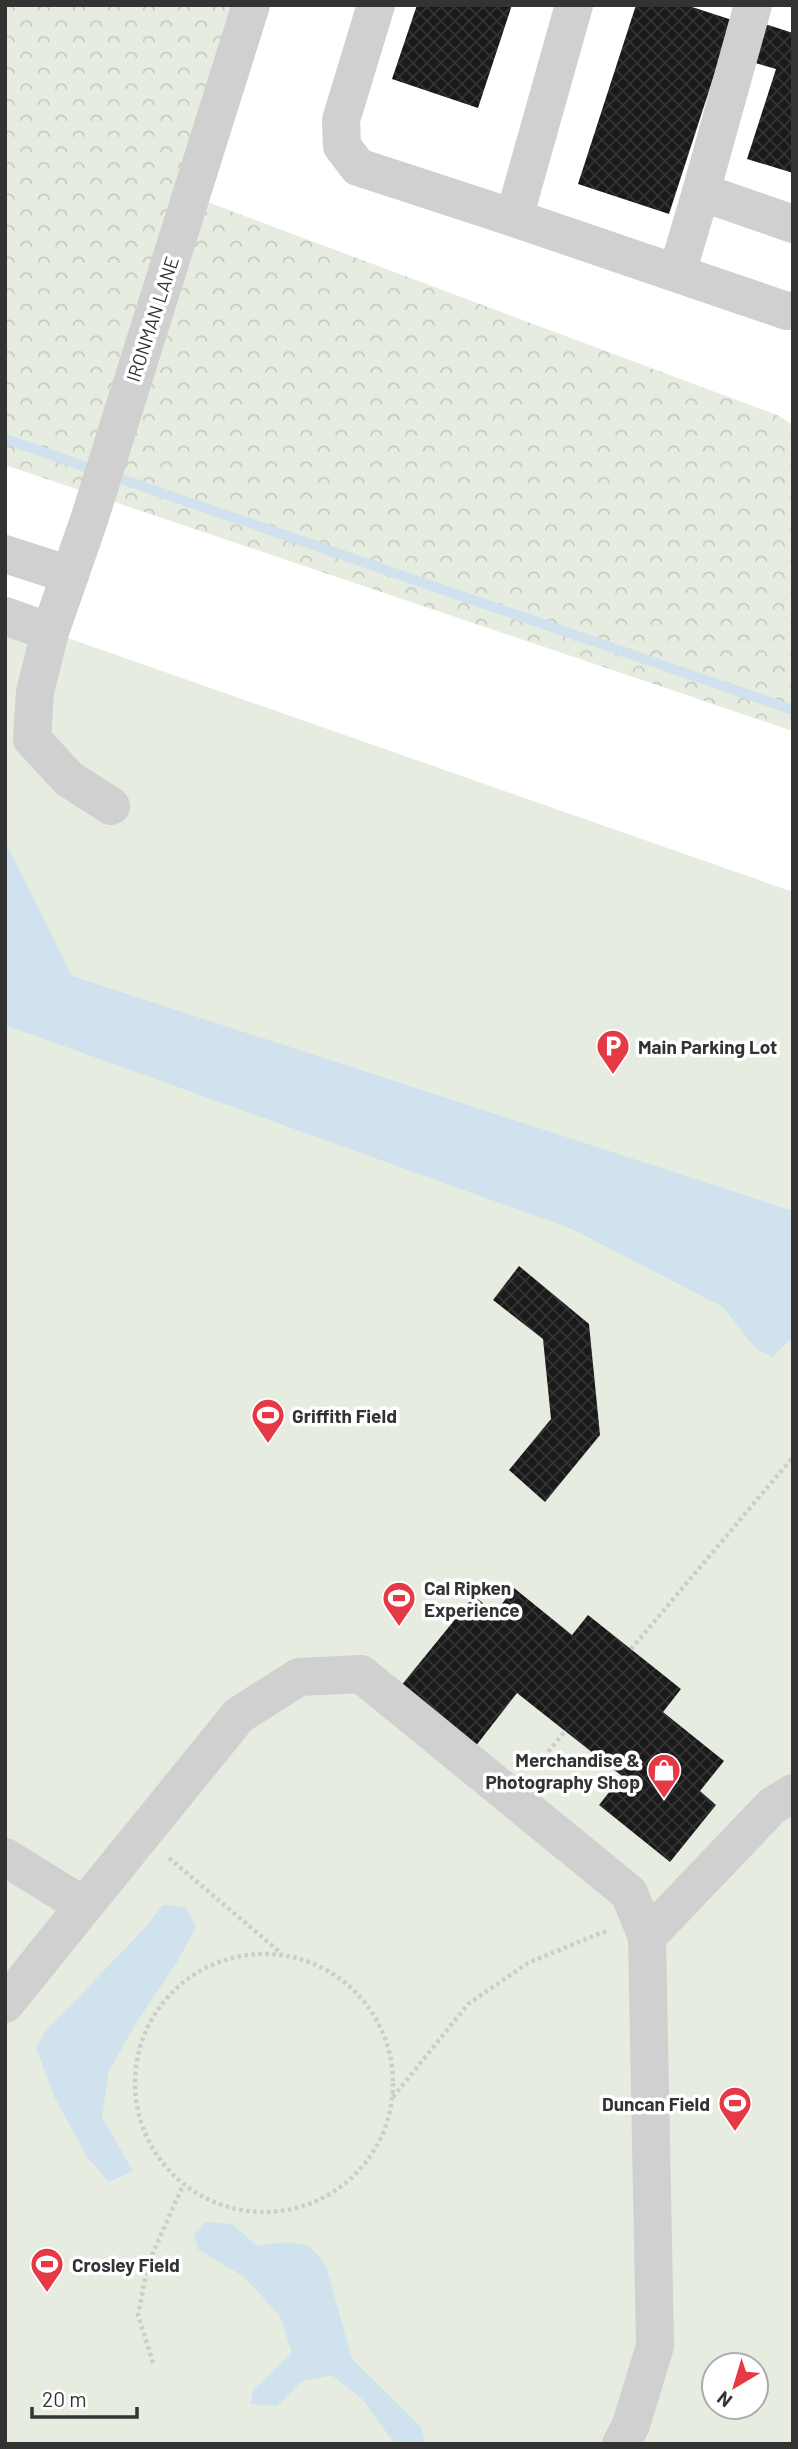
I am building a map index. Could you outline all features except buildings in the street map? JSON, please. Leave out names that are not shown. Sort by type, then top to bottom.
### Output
[{"type":"street","name":"IRONMAN LANE","points":[[111,806],[69,779],[32,738],[34,692],[50,632],[92,512],[251,5]]},
{"type":"street","points":[[376,5],[341,120],[342,146],[358,167],[787,311],[793,310]]},
{"type":"street","points":[[514,218],[574,5]]},
{"type":"street","points":[[677,274],[754,5]]},
{"type":"street","points":[[701,192],[793,224]]},
{"type":"street","points":[[5,554],[70,575]]},
{"type":"street","points":[[5,616],[50,632]]},
{"type":"street","points":[[5,2004],[239,1715],[299,1677],[360,1674],[629,1893],[647,1937],[655,2346],[631,2425],[621,2444]]},
{"type":"street","points":[[647,1937],[772,1807],[793,1793]]},
{"type":"street","points":[[5,1857],[84,1906]]},
{"type":"path","points":[[631,1649],[793,1457]]},
{"type":"path","points":[[512,1797],[565,1731]]},
{"type":"path","points":[[141,1835],[282,1954]]},
{"type":"path","points":[[392,2099],[467,2004],[527,1963],[603,1932],[647,1937]]},
{"type":"path","points":[[282,1954],[323,1967],[357,1992],[382,2028],[393,2069],[392,2099],[391,2113],[374,2153],[345,2185],[307,2206],[264,2213],[221,2205],[183,2185],[154,2153],[138,2114],[134,2072],[144,2031],[167,1995],[200,1969],[240,1955],[282,1954]]},
{"type":"path","points":[[153,2363],[138,2315],[148,2264],[183,2185]]},
{"type":"green space","points":[[5,5],[251,5],[191,196],[777,415],[793,425],[793,731],[5,465]]},
{"type":"green space","name":"Cal Ripken Experience","points":[[5,616],[793,892],[793,2444],[5,2444]]},
{"type":"water","points":[[5,841],[72,976],[793,1211],[793,1337],[772,1357],[756,1349],[723,1307],[572,1229],[5,1025]]},
{"type":"water","points":[[163,1905],[186,1907],[196,1927],[109,2071],[102,2117],[133,2171],[109,2182],[87,2157],[55,2098],[36,2048],[45,2032],[142,1931]]},
{"type":"water","points":[[206,2222],[232,2224],[257,2246],[286,2242],[310,2246],[326,2266],[352,2359],[421,2427],[426,2444],[395,2444],[362,2399],[332,2375],[302,2381],[277,2406],[251,2404],[253,2390],[292,2353],[280,2316],[244,2277],[198,2249],[194,2233]]},
{"type":"waterway","points":[[5,439],[793,710]]},
{"type":"place","name":"Main Parking Lot","points":[[613,1076]]},
{"type":"place","name":"Griffith Field","points":[[268,1445]]},
{"type":"place","name":"Cal Ripken Experience","points":[[399,1628]]},
{"type":"place","name":"Merchandise & Photography Shop","points":[[664,1800]]},
{"type":"place","name":"Duncan Field","points":[[735,2133]]},
{"type":"place","name":"Crosley Field","points":[[47,2294]]}]
